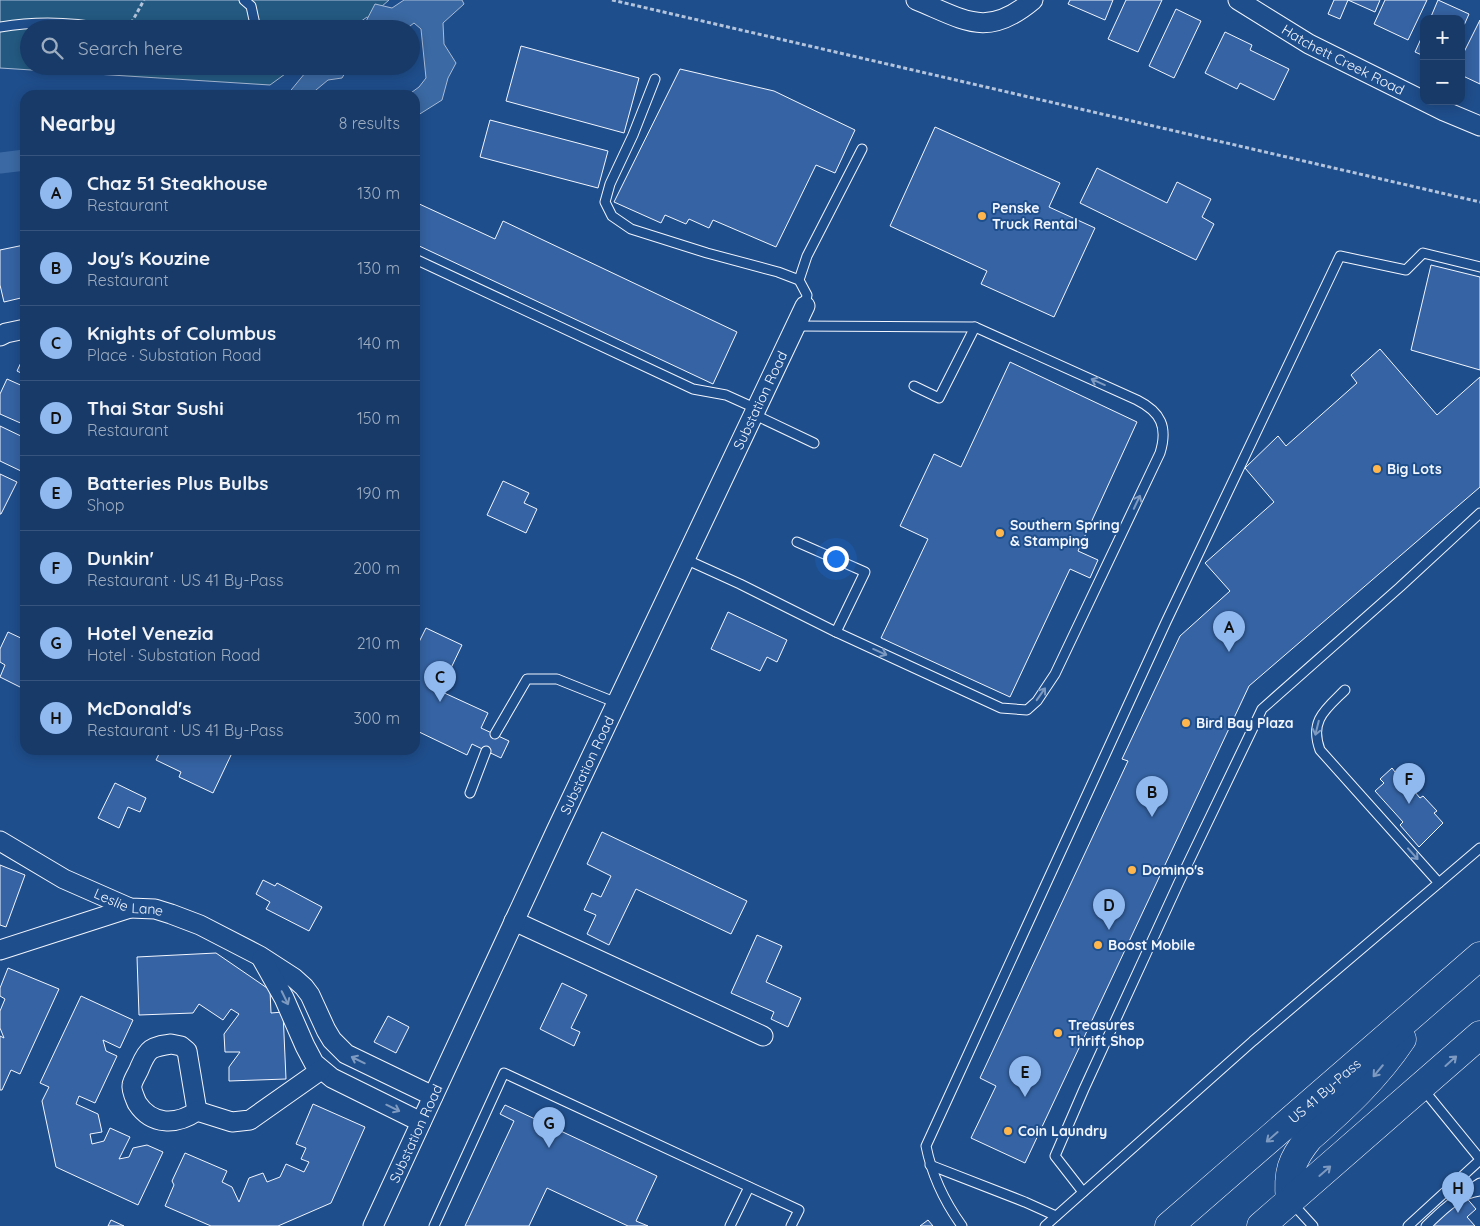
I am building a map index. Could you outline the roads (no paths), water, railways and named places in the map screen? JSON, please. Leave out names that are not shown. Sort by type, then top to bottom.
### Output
[{"type":"main road","name":"US 41 By-Pass","points":[[1169,1226],[1480,956]]},
{"type":"main road","points":[[1290,1201],[1290,1168],[1302,1147],[1380,1069],[1426,1003]]},
{"type":"main road","points":[[1262,1226],[1480,1035]]},
{"type":"street","points":[[916,0],[964,20],[989,23],[1004,20],[1017,14],[1033,0]]},
{"type":"street","name":"Hatchett Creek Road","points":[[1238,0],[1309,44],[1444,111],[1480,126]]},
{"type":"street","name":"Substation Road","points":[[373,1226],[514,921],[805,306]]},
{"type":"street","points":[[0,336],[20,329]]},
{"type":"street","name":"Leslie Lane","points":[[0,841],[64,878],[130,908],[155,909],[170,914],[200,926],[260,956],[294,978],[304,987],[310,995],[326,1030],[339,1048],[346,1054],[433,1096]]},
{"type":"street","points":[[0,950],[130,908]]},
{"type":"street","points":[[514,921],[763,1036]]},
{"type":"street","points":[[260,956],[284,998],[314,1063],[332,1078],[421,1122]]},
{"type":"street","points":[[198,1111],[232,1122],[250,1120],[322,1070]]},
{"type":"lane","points":[[244,0],[251,6],[255,20]]},
{"type":"lane","points":[[0,28],[20,26]]},
{"type":"lane","points":[[655,79],[633,135],[610,184],[605,202],[612,216],[632,229],[707,253],[778,272],[799,280]]},
{"type":"lane","points":[[805,306],[806,295],[799,280],[807,256],[862,150]]},
{"type":"lane","points":[[962,1226],[947,1206],[930,1165],[926,1146],[1166,622],[1340,256],[1406,270],[1423,253],[1480,267]]},
{"type":"lane","points":[[420,261],[693,389],[726,395],[814,443]]},
{"type":"lane","points":[[685,559],[836,632],[1001,708],[1027,710],[1037,701],[1055,674],[1160,453],[1164,437],[1163,428],[1158,416],[1146,404],[975,327],[797,326]]},
{"type":"lane","points":[[914,386],[939,398],[975,327]]},
{"type":"lane","points":[[1083,1192],[1054,1156],[1175,891],[1262,709],[1478,519]]},
{"type":"lane","points":[[797,542],[865,572],[836,632]]},
{"type":"lane","points":[[495,734],[527,679],[557,679],[617,703]]},
{"type":"lane","points":[[1346,690],[1324,711],[1317,723],[1315,737],[1320,750],[1439,883]]},
{"type":"lane","points":[[470,793],[486,751]]},
{"type":"lane","points":[[1045,1226],[1253,1040],[1480,848]]},
{"type":"lane","points":[[434,1226],[504,1073],[799,1210],[791,1226]]},
{"type":"lane","points":[[1408,1226],[1480,1160],[1422,1087]]},
{"type":"lane","points":[[930,1165],[1056,1216]]},
{"type":"lane","points":[[1426,1226],[1456,1200],[1480,1183]]},
{"type":"lane","points":[[730,1226],[749,1187]]},
{"type":"lane","points":[[1456,1200],[1468,1193],[1480,1191]]},
{"type":"lane","points":[[1290,1201],[1313,1226]]},
{"type":"waterway","points":[[0,163],[20,161]]},
{"type":"place","name":"Penske Truck Rental","points":[[982,216]]},
{"type":"place","name":"Big Lots","points":[[1377,469]]},
{"type":"place","name":"Southern Spring & Stamping","points":[[1000,533]]},
{"type":"place","name":"Chaz 51 Steakhouse","points":[[1229,652]]},
{"type":"place","name":"Knights of Columbus","points":[[440,702]]},
{"type":"place","name":"Bird Bay Plaza","points":[[1186,723]]},
{"type":"place","name":"Dunkin'","points":[[1409,804]]},
{"type":"place","name":"Joy's Kouzine","points":[[1152,817]]},
{"type":"place","name":"Domino's","points":[[1132,870]]},
{"type":"place","name":"Thai Star Sushi","points":[[1109,930]]},
{"type":"place","name":"Boost Mobile","points":[[1098,945]]},
{"type":"place","name":"Treasures Thrift Shop","points":[[1058,1033]]},
{"type":"place","name":"Batteries Plus Bulbs","points":[[1025,1097]]},
{"type":"place","name":"Coin Laundry","points":[[1008,1131]]},
{"type":"place","name":"Hotel Venezia","points":[[549,1148]]},
{"type":"place","name":"McDonald's","points":[[1458,1213]]}]
